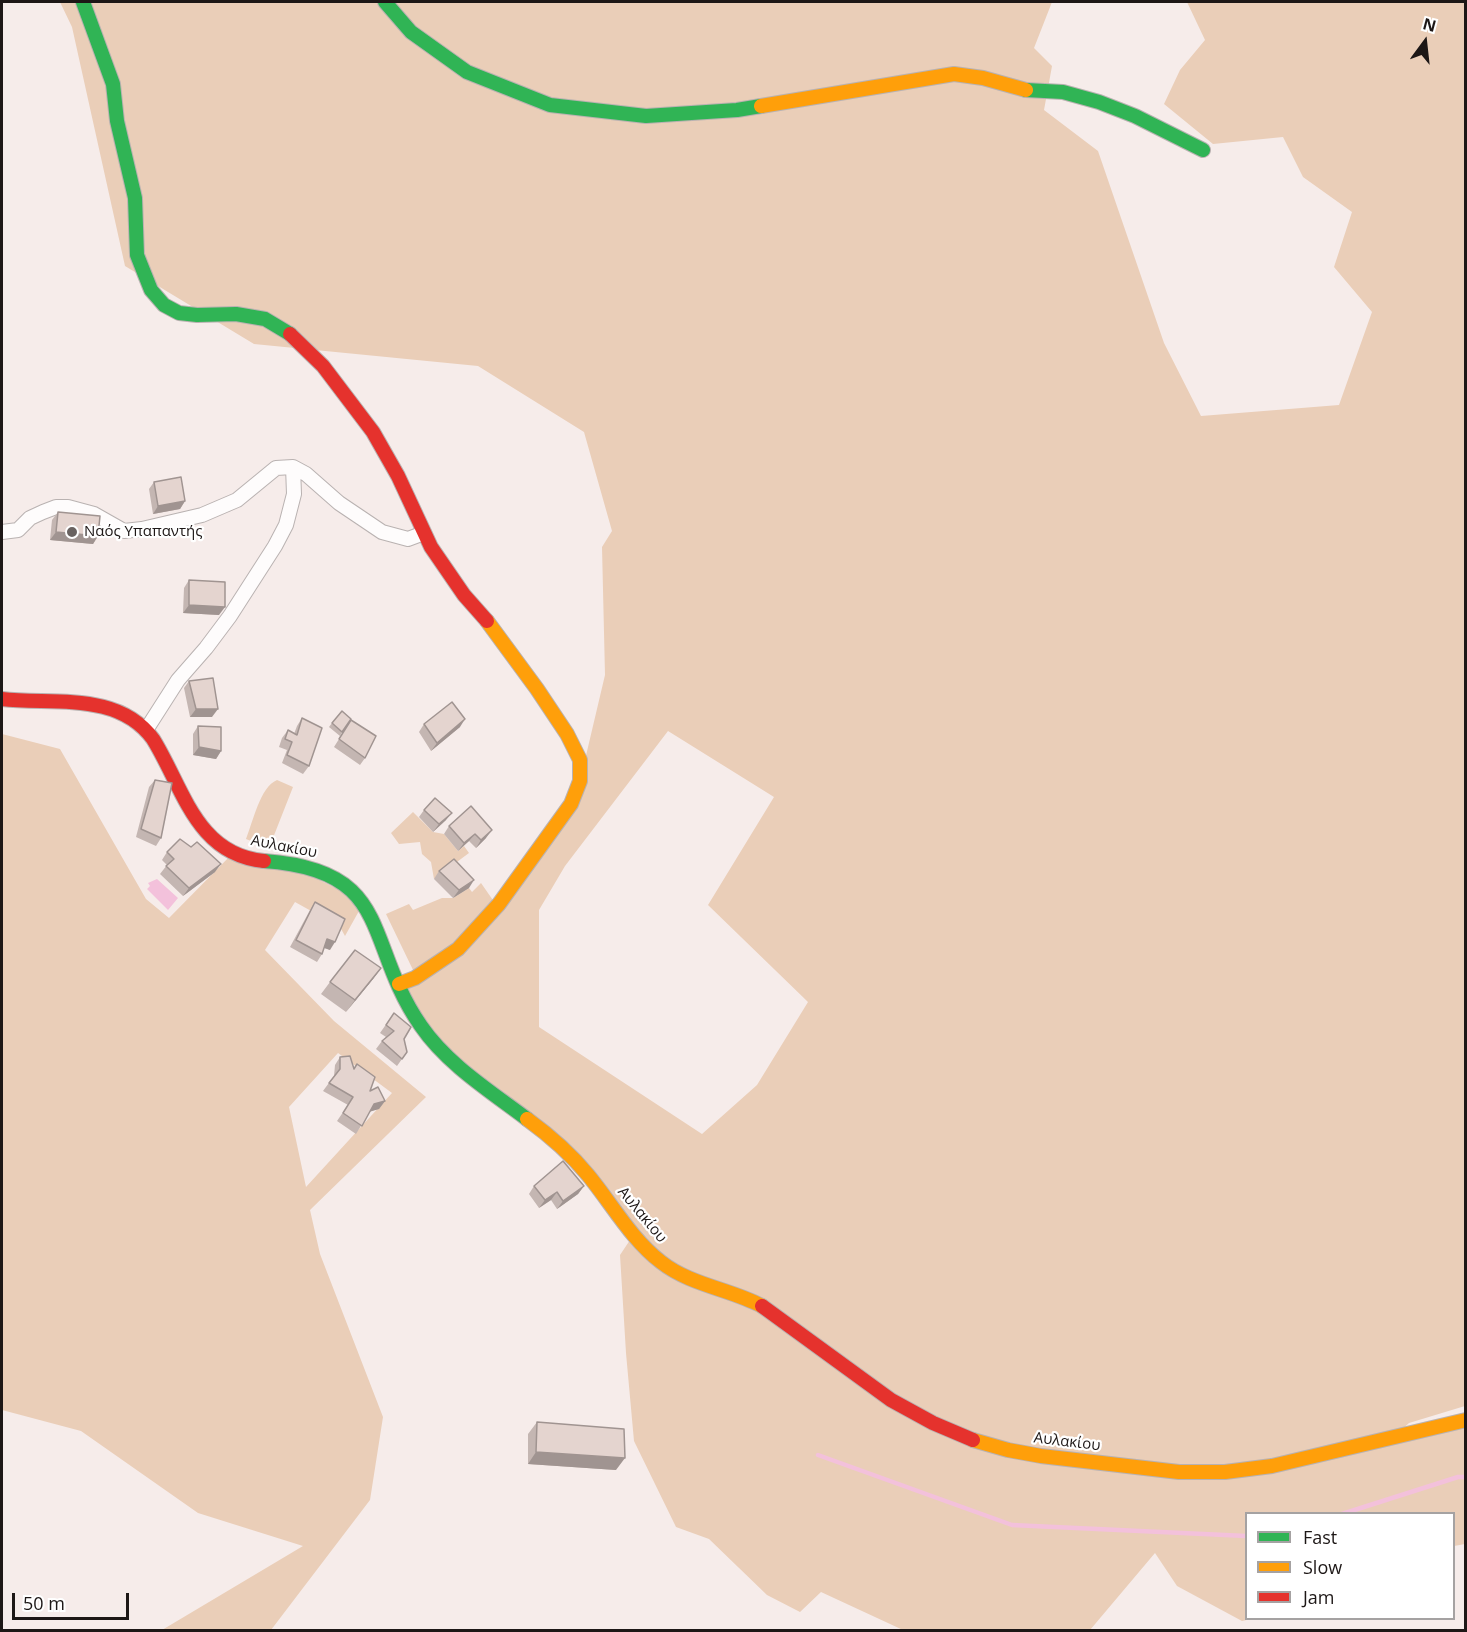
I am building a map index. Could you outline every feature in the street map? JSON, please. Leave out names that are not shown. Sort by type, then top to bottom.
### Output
[{"type":"street","points":[[83,2],[113,84],[117,121],[135,198],[137,255],[151,290],[164,305],[179,313],[236,314],[266,319],[288,332],[323,366],[373,432],[399,476],[424,533],[464,595],[493,628],[567,734],[580,760],[580,781],[570,804],[499,904],[458,949],[415,978],[399,984]]},
{"type":"street","points":[[385,2],[411,33],[466,72],[550,105],[646,116],[737,110],[954,74],[975,75],[1034,92],[1062,92],[1098,102],[1203,150]]},
{"type":"street","points":[[2,532],[18,530],[30,518],[56,507],[87,511],[124,531],[202,515],[237,500],[276,468],[293,466],[306,474],[339,503],[382,532],[408,539],[424,533]]},
{"type":"street","points":[[146,730],[178,680],[230,616],[275,546],[286,525],[294,494],[293,466]]},
{"type":"street","name":"Αυλακίου","points":[[2,699],[39,703],[94,704],[128,716],[146,730],[171,772],[194,818],[201,829],[212,839],[249,858],[319,870],[355,892],[370,914],[412,1013],[430,1039],[500,1100],[560,1144],[575,1159],[635,1235],[663,1263],[683,1275],[745,1296],[886,1397],[928,1421],[1006,1450],[1179,1472],[1205,1473],[1272,1466],[1466,1420]]},
{"type":"shaded area","points":[[60,2],[1052,2],[1034,48],[1052,66],[1044,110],[1098,151],[1164,343],[1201,416],[1339,405],[1372,312],[1334,267],[1352,212],[1303,177],[1283,137],[1213,144],[1164,104],[1180,70],[1205,40],[1187,2],[1465,2],[1465,1406],[1409,1423],[1386,1444],[1465,1427],[1465,1544],[1455,1546],[1455,1512],[1245,1512],[1246,1620],[1242,1621],[1177,1586],[1155,1553],[1090,1630],[903,1630],[821,1592],[800,1612],[767,1595],[709,1539],[676,1527],[634,1441],[620,1255],[634,1234],[577,1158],[432,1038],[399,985],[414,972],[386,914],[409,904],[413,910],[442,898],[453,898],[469,888],[472,892],[481,883],[497,906],[580,781],[605,675],[602,547],[612,531],[584,432],[478,366],[254,344],[125,266],[72,27]],"holes":[[[668,731],[774,797],[708,905],[808,1002],[757,1085],[702,1134],[539,1027],[539,910],[565,866]]]},
{"type":"shaded area","points":[[2,734],[60,749],[146,899],[169,918],[234,852],[285,863],[364,902],[345,936],[340,927],[295,902],[265,950],[334,1021],[426,1097],[310,1210],[320,1254],[383,1417],[370,1500],[271,1630],[162,1630],[303,1546],[198,1513],[81,1431],[2,1410]],"holes":[[[338,1053],[392,1093],[306,1187],[289,1107]]]},
{"type":"shaded area","points":[[277,780],[293,787],[269,848],[246,839],[262,797],[271,784]]},
{"type":"shaded area","points":[[413,812],[433,832],[444,834],[458,851],[464,846],[469,853],[434,879],[431,862],[422,854],[420,842],[399,844],[391,833]]},
{"type":"shaded area","points":[[157,879],[178,898],[168,910],[147,889],[150,886],[148,883]]},
{"type":"building","points":[[181,477],[185,501],[158,506],[154,482]]},
{"type":"building","points":[[58,512],[100,516],[98,536],[56,532]]},
{"type":"building","points":[[189,580],[225,582],[225,607],[189,605]]},
{"type":"building","points":[[213,678],[218,709],[196,709],[189,681]]},
{"type":"building","points":[[452,702],[465,719],[437,743],[424,724]]},
{"type":"building","points":[[342,711],[351,719],[342,732],[332,723]]},
{"type":"building","points":[[302,718],[322,728],[309,766],[287,755],[292,742],[285,739],[288,730],[297,735]]},
{"type":"building","points":[[351,720],[376,736],[365,758],[339,739]]},
{"type":"building","points":[[198,726],[221,727],[221,751],[199,747]]},
{"type":"building","points":[[155,780],[172,783],[161,838],[141,829]]},
{"type":"building","points":[[435,798],[452,813],[439,824],[424,810]]},
{"type":"building","points":[[471,806],[492,830],[481,840],[475,834],[464,843],[449,826]]},
{"type":"building","points":[[180,839],[191,847],[197,842],[221,864],[189,888],[166,866],[174,859],[167,852]]},
{"type":"building","points":[[454,859],[474,880],[459,890],[439,871]]},
{"type":"building","points":[[315,902],[345,919],[335,942],[327,939],[322,954],[296,940]]},
{"type":"building","points":[[355,950],[381,968],[355,1000],[330,982]]},
{"type":"building","points":[[394,1013],[411,1027],[404,1039],[407,1052],[402,1059],[382,1041],[394,1031],[386,1025]]},
{"type":"building","points":[[350,1056],[354,1069],[357,1064],[375,1077],[370,1091],[378,1087],[385,1101],[374,1104],[362,1126],[343,1113],[353,1097],[329,1083],[340,1069],[340,1057]]},
{"type":"building","points":[[563,1161],[584,1186],[563,1201],[557,1192],[545,1200],[534,1186]]},
{"type":"building","points":[[537,1422],[624,1429],[625,1458],[536,1452]]},
{"type":"waterway","points":[[818,1455],[1012,1525],[1245,1536]]},
{"type":"waterway","points":[[1348,1512],[1458,1477],[1466,1477]]},
{"type":"traffic: fast","points":[[83,2],[113,84],[117,121],[135,198],[137,255],[151,290],[164,305],[179,313],[236,314],[265,319],[290,334]]},
{"type":"traffic: fast","points":[[385,2],[411,32],[467,72],[550,105],[646,116],[737,110],[761,106]]},
{"type":"traffic: fast","points":[[1026,90],[1063,92],[1099,102],[1135,116],[1203,150]]},
{"type":"traffic: fast","points":[[264,861],[306,867],[336,879],[356,895],[370,916],[403,995],[421,1026],[456,1065],[527,1119]]},
{"type":"traffic: slow","points":[[761,106],[954,74],[983,78],[1026,90]]},
{"type":"traffic: slow","points":[[399,984],[415,978],[458,949],[499,904],[571,804],[580,781],[580,760],[567,734],[487,621]]},
{"type":"traffic: slow","points":[[527,1119],[574,1159],[640,1243],[661,1262],[697,1282],[762,1306]]},
{"type":"traffic: slow","points":[[973,1440],[1041,1456],[1179,1472],[1225,1472],[1272,1466],[1466,1420]]},
{"type":"traffic: jam","points":[[290,334],[323,366],[373,432],[398,476],[431,547],[464,595],[487,621]]},
{"type":"traffic: jam","points":[[2,699],[84,703],[122,713],[139,724],[153,739],[194,816],[207,832],[222,846],[241,856],[264,861]]},
{"type":"traffic: jam","points":[[762,1306],[891,1400],[933,1423],[973,1440]]},
{"type":"place","name":"Ναός Υπαπαντής","points":[[72,532]]}]
